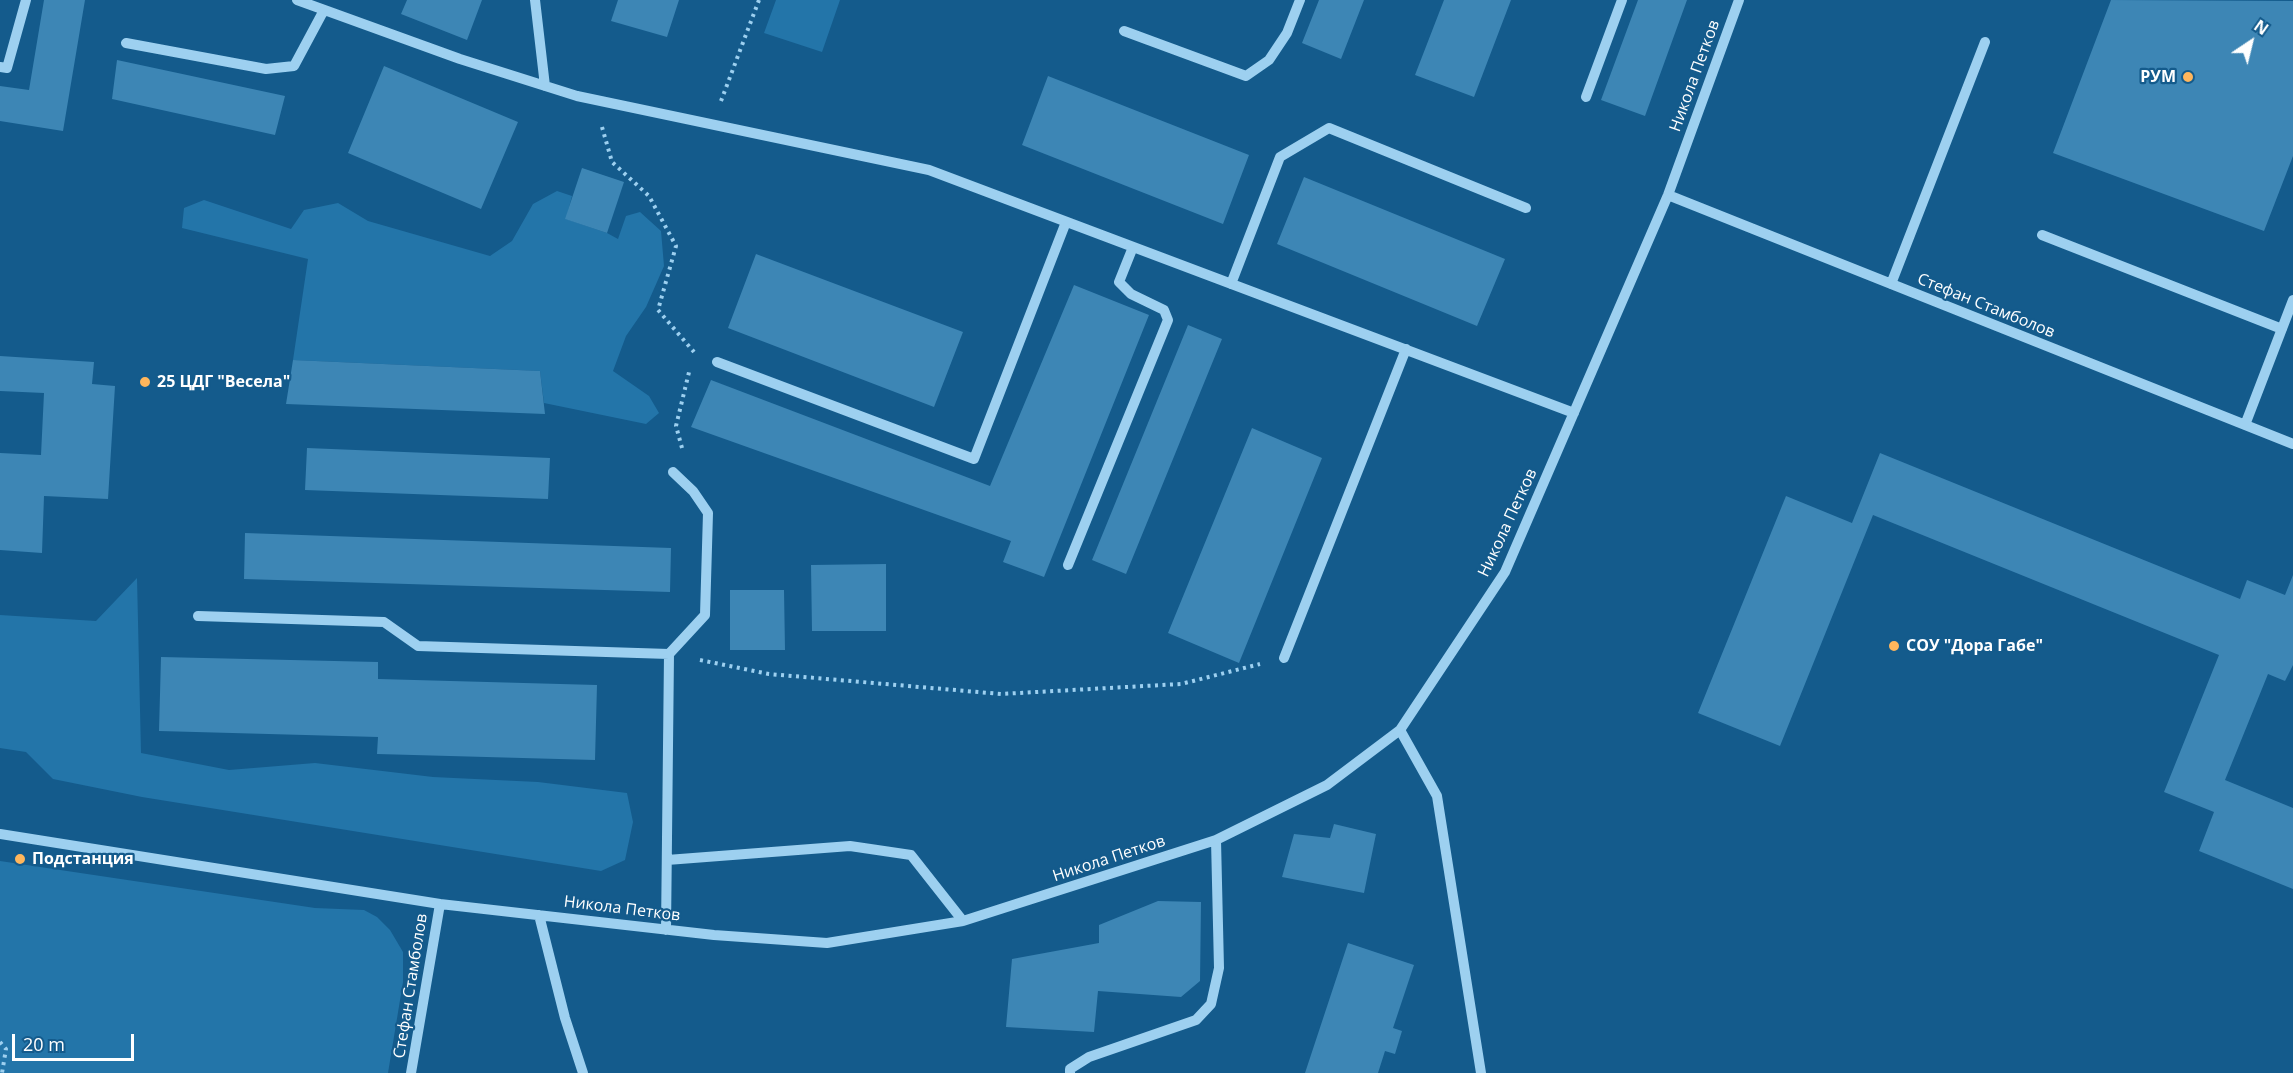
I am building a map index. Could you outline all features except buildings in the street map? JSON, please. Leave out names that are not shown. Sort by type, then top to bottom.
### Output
[{"type":"street","points":[[0,67],[7,68],[26,0]]},
{"type":"street","points":[[297,0],[460,59],[596,100],[928,170],[1574,413]]},
{"type":"street","points":[[535,0],[545,86]]},
{"type":"street","points":[[1124,31],[1246,76],[1269,60],[1287,33],[1300,0]]},
{"type":"street","points":[[1586,96],[1623,0]]},
{"type":"street","name":"Никола Петков","points":[[0,834],[440,904],[666,930],[827,943],[963,921],[1216,840],[1327,785],[1400,730],[1505,572],[1668,195],[1739,0]]},
{"type":"street","points":[[126,43],[266,69],[294,66],[324,10]]},
{"type":"street","points":[[1891,284],[1985,42]]},
{"type":"street","points":[[1231,284],[1280,157],[1329,128],[1526,208]]},
{"type":"street","name":"Стефан Стамболов","points":[[1668,195],[2293,444]]},
{"type":"street","points":[[717,362],[974,459],[1066,222]]},
{"type":"street","points":[[2042,235],[2282,329]]},
{"type":"street","points":[[1068,565],[1168,320],[1164,309],[1131,294],[1119,282],[1133,247]]},
{"type":"street","points":[[2245,425],[2293,300]]},
{"type":"street","points":[[1284,658],[1406,350]]},
{"type":"street","points":[[666,930],[669,654],[705,615],[708,513],[693,490],[673,472]]},
{"type":"street","points":[[198,616],[384,622],[418,646],[669,654]]},
{"type":"street","points":[[1400,730],[1437,796],[1481,1073]]},
{"type":"street","points":[[1070,1073],[1070,1069],[1089,1057],[1197,1020],[1211,1004],[1219,968],[1216,840]]},
{"type":"street","points":[[667,860],[850,846],[911,855],[963,921]]},
{"type":"street","name":"Стефан Стамболов","points":[[411,1073],[440,904]]},
{"type":"street","points":[[539,915],[565,1018],[583,1073]]},
{"type":"path","points":[[713,125],[759,0]]},
{"type":"path","points":[[596,100],[612,162],[649,196],[676,246],[658,310],[694,352],[676,426],[693,490]]},
{"type":"path","points":[[669,654],[769,674],[1002,694],[1181,684],[1284,658]]},
{"type":"path","points":[[0,1042],[6,1049],[2,1073]]},
{"type":"shaded area","points":[[776,0],[840,0],[822,52],[764,33]]},
{"type":"shaded area","points":[[557,191],[572,196],[566,219],[618,239],[626,216],[640,212],[661,231],[664,266],[646,307],[626,336],[613,371],[649,396],[659,413],[646,424],[544,403],[540,371],[293,360],[308,259],[182,228],[184,208],[204,200],[291,229],[304,210],[338,203],[368,221],[490,256],[512,241],[533,204]]},
{"type":"shaded area","points":[[137,578],[141,753],[229,770],[315,763],[433,777],[538,782],[627,793],[633,822],[625,860],[601,871],[142,797],[53,779],[26,752],[0,748],[0,615],[96,621]]},
{"type":"shaded area","points":[[0,861],[315,908],[364,910],[377,917],[390,930],[403,952],[403,982],[388,1073],[0,1073]]},
{"type":"place","name":"РУМ","points":[[2188,77]]},
{"type":"place","name":"25 ЦДГ \"Весела\"","points":[[145,382]]},
{"type":"place","name":"СОУ \"Дора Габе\"","points":[[1894,646]]},
{"type":"place","name":"Подстанция","points":[[20,859]]}]
